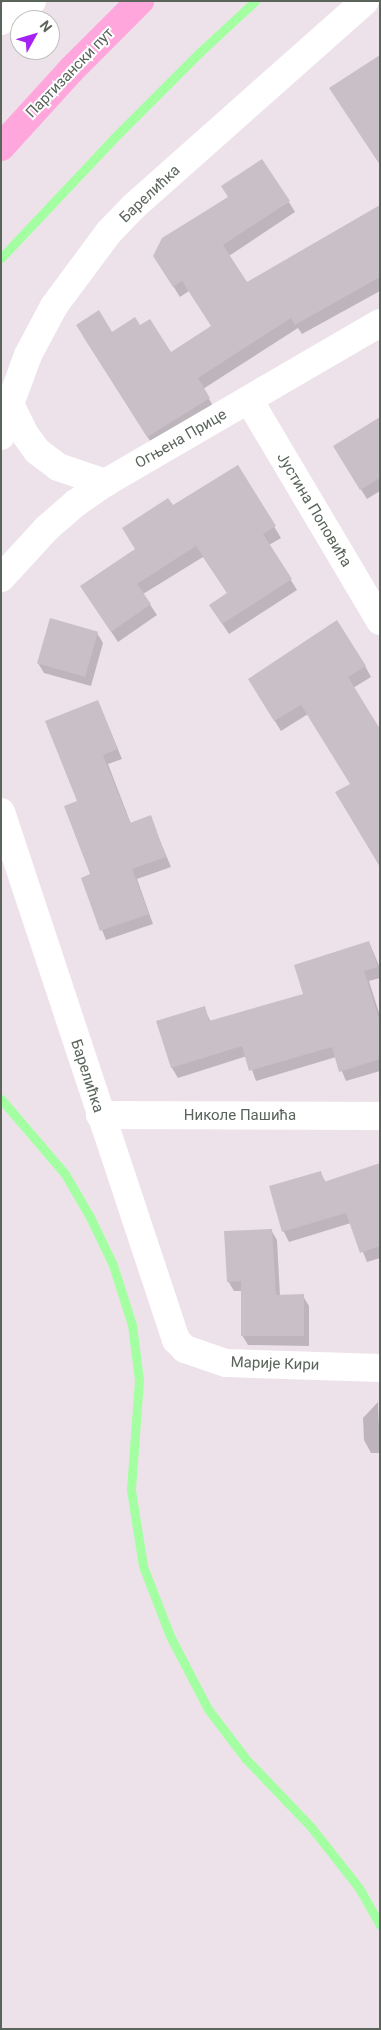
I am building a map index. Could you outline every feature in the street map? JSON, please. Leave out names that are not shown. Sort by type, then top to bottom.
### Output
[{"type":"main road","name":"Партизански пут","points":[[1,147],[71,70],[140,1]]},
{"type":"street","points":[[1,21],[32,1]]},
{"type":"street","name":"Барелићка","points":[[1,436],[10,404],[28,355],[54,306],[109,232],[134,207],[365,1]]},
{"type":"street","name":"Огњена Прице","points":[[1,578],[47,528],[105,483],[380,323]]},
{"type":"street","name":"Јустина Поповића","points":[[249,400],[380,621]]},
{"type":"street","points":[[10,404],[24,433],[37,450],[58,467],[105,483]]},
{"type":"street","name":"Барелићка","points":[[1,812],[176,1340]]},
{"type":"street","name":"Николе Пашића","points":[[100,1115],[380,1116]]},
{"type":"street","name":"Марије Кири","points":[[176,1340],[184,1348],[226,1363],[380,1368]]},
{"type":"building","points":[[380,55],[380,165],[329,88]]},
{"type":"building","points":[[262,159],[290,201],[223,245],[247,282],[380,205],[380,277],[295,325],[291,318],[198,378],[210,398],[147,437],[76,325],[99,310],[112,332],[135,317],[140,325],[150,319],[171,352],[211,326],[182,281],[173,287],[153,256],[162,238],[228,197],[221,186]]},
{"type":"building","points":[[380,417],[380,478],[360,490],[333,446]]},
{"type":"building","points":[[238,465],[276,526],[263,534],[292,579],[222,624],[209,605],[227,593],[196,546],[137,584],[151,604],[111,632],[80,586],[135,549],[122,528],[168,498],[173,505]]},
{"type":"building","points":[[50,618],[98,632],[85,677],[37,663]]},
{"type":"building","points":[[337,620],[366,666],[348,677],[380,729],[380,867],[335,792],[350,784],[301,705],[274,721],[248,679]]},
{"type":"building","points":[[98,700],[118,749],[103,755],[130,823],[151,815],[166,857],[132,869],[149,914],[100,931],[81,878],[90,874],[64,806],[77,801],[45,721]]},
{"type":"building","points":[[369,941],[378,967],[364,971],[380,1022],[380,1059],[339,1072],[332,1047],[249,1071],[242,1046],[171,1068],[156,1021],[205,1006],[209,1021],[303,994],[294,965]]},
{"type":"building","points":[[380,1163],[380,1246],[360,1253],[346,1213],[282,1232],[269,1186],[321,1171],[324,1182]]},
{"type":"building","points":[[272,1229],[276,1295],[304,1294],[304,1336],[241,1336],[241,1281],[227,1282],[224,1231]]},
{"type":"waterway","points":[[1,258],[113,139],[200,52],[255,1]]},
{"type":"waterway","points":[[1,1099],[65,1174],[90,1217],[113,1265],[132,1325],[139,1380],[131,1490],[143,1566],[170,1636],[208,1709],[246,1759],[311,1827],[359,1888],[380,1925]]}]
